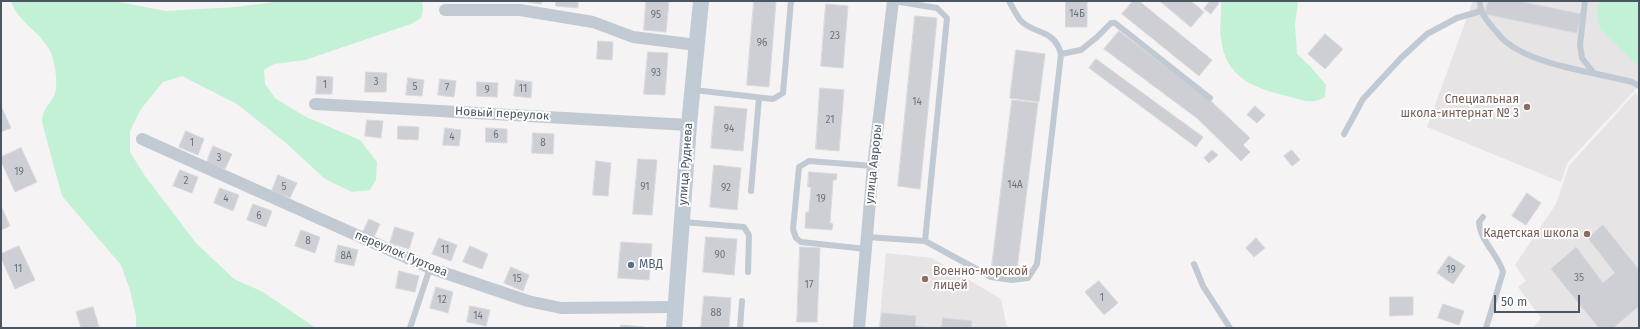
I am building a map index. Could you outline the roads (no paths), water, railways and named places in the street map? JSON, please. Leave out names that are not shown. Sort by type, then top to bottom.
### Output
[{"type":"main road","name":"улица Руднева","points":[[674,328],[689,124],[701,1]]},
{"type":"street","name":"улица Авроры","points":[[859,328],[873,166],[893,1]]},
{"type":"street","points":[[445,10],[520,10],[593,22],[633,38],[697,45]]},
{"type":"street","name":"Новый переулок","points":[[315,104],[689,124]]},
{"type":"street","name":"переулок Гуртова","points":[[142,139],[430,268],[528,301],[561,308],[675,306]]},
{"type":"lane","points":[[692,90],[773,99],[783,94],[791,1]]},
{"type":"lane","points":[[893,1],[937,8],[947,18],[924,241]]},
{"type":"lane","points":[[873,166],[809,160],[799,167],[793,229],[796,238],[801,242],[867,243],[924,241],[991,277],[1012,280],[1028,278],[1037,264],[1061,54],[1059,44],[1050,35],[1021,20],[1009,1]]},
{"type":"lane","points":[[1480,1],[1481,11],[1506,42],[1530,55],[1560,66],[1593,72],[1632,82],[1639,86]]},
{"type":"lane","points":[[1585,1],[1580,45],[1582,58],[1593,72]]},
{"type":"lane","points":[[1344,134],[1363,99],[1406,53],[1427,34],[1457,18],[1481,11]]},
{"type":"lane","points":[[1061,54],[1081,50],[1098,37],[1111,23],[1115,23],[1210,98]]},
{"type":"lane","points":[[751,191],[759,98]]},
{"type":"lane","points":[[1483,217],[1479,222],[1481,232],[1501,265],[1503,272],[1486,328]]},
{"type":"lane","points":[[682,222],[744,227],[749,235],[748,272]]},
{"type":"lane","points":[[1194,264],[1203,286],[1230,328]]},
{"type":"lane","points":[[410,328],[430,268]]},
{"type":"lane","points":[[740,328],[742,301]]},
{"type":"place","name":"Специальная школа-интернат № 3","points":[[1527,107]]},
{"type":"place","name":"Кадетская школа","points":[[1587,234]]},
{"type":"place","name":"МВД","points":[[631,265]]},
{"type":"place","name":"Военно-морской лицей","points":[[925,279]]}]
